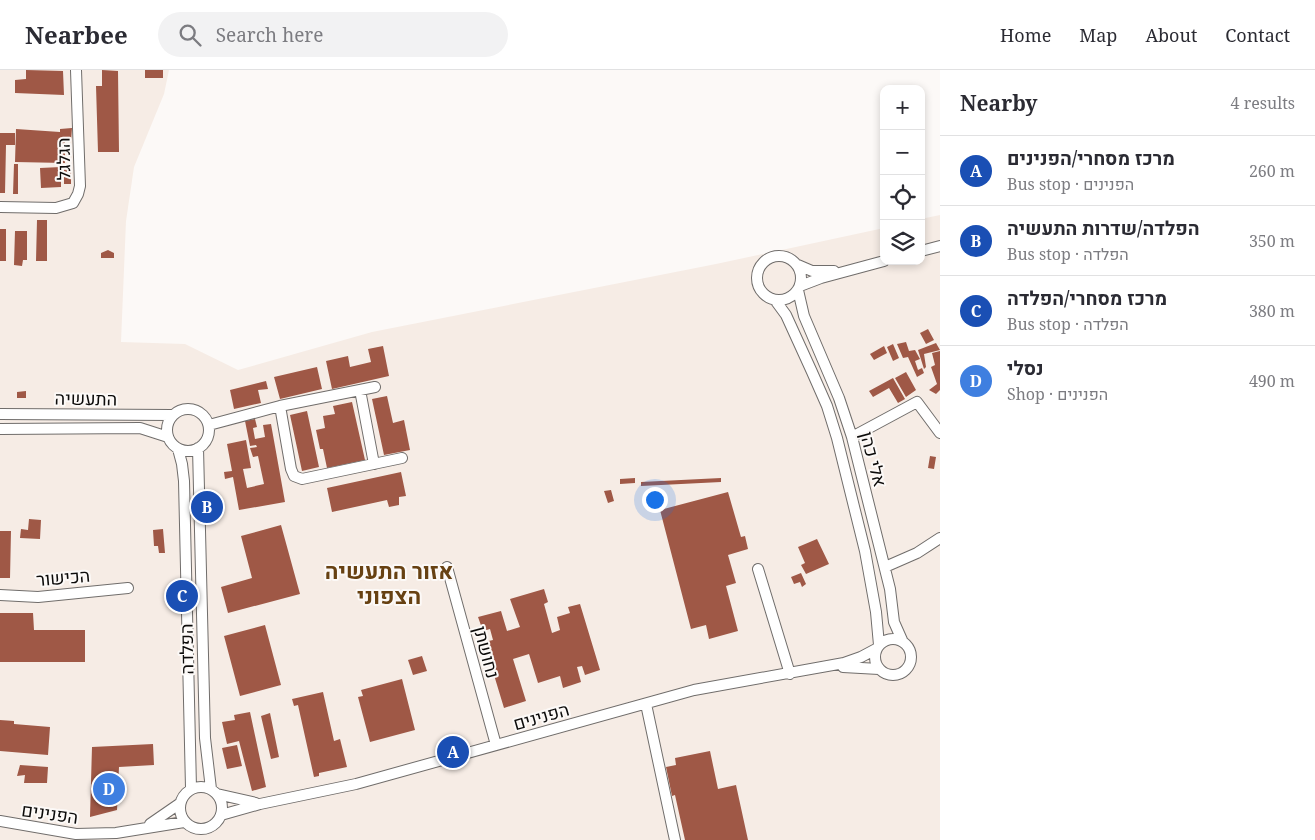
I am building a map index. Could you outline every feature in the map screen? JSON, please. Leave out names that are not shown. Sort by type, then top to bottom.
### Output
[{"type":"street","name":"הגלגל","points":[[0,207],[56,208],[73,203],[78,194],[80,186],[76,70]]},
{"type":"street","points":[[925,250],[940,246]]},
{"type":"street","points":[[850,270],[812,271],[798,265],[787,256],[776,255],[761,264],[757,275],[758,286],[764,294],[775,300],[788,298],[799,288],[850,270],[880,262]]},
{"type":"street","points":[[798,265],[801,275],[799,288]]},
{"type":"street","name":"אלי כהן","points":[[799,288],[804,316],[841,404],[852,437],[890,589],[894,622],[902,640]]},
{"type":"street","name":"אלי כהן","points":[[775,300],[786,315],[812,372],[837,438],[865,551],[876,612],[877,647]]},
{"type":"street","points":[[208,425],[280,406],[375,387]]},
{"type":"street","points":[[360,390],[374,464]]},
{"type":"street","points":[[852,437],[917,402],[940,433]]},
{"type":"street","points":[[280,406],[291,470],[294,476],[302,478],[402,458]]},
{"type":"street","points":[[182,409],[194,409],[204,416],[208,425],[209,433],[207,439],[198,448],[185,451],[178,449],[168,437],[167,425],[172,415],[182,409]]},
{"type":"street","name":"התעשיה","points":[[0,414],[172,415]]},
{"type":"street","name":"התעשיה","points":[[0,430],[140,428],[168,437]]},
{"type":"street","name":"הפלדה","points":[[198,448],[205,738],[214,792]]},
{"type":"street","name":"הפלדה","points":[[178,449],[184,481],[191,788]]},
{"type":"street","points":[[885,567],[917,553],[940,538]]},
{"type":"street","name":"נחושתן","points":[[447,567],[496,746]]},
{"type":"street","points":[[758,569],[790,674]]},
{"type":"street","name":"הכישור","points":[[0,595],[38,597],[128,588]]},
{"type":"street","points":[[889,639],[902,640],[911,652],[912,657],[908,667],[901,674],[886,674],[879,669],[875,661],[877,647],[889,639]]},
{"type":"street","name":"הפנינים","points":[[221,815],[260,804],[356,784],[694,690],[832,666],[861,657],[877,647]]},
{"type":"street","name":"הפנינים","points":[[832,666],[879,669]]},
{"type":"street","points":[[646,704],[675,840]]},
{"type":"street","points":[[204,787],[214,792],[221,801],[221,815],[214,825],[203,830],[190,827],[181,817],[179,804],[181,798],[191,788],[204,787]]},
{"type":"street","name":"הפנינים","points":[[214,792],[260,804]]},
{"type":"street","name":"הפנינים","points":[[145,827],[179,804]]},
{"type":"street","name":"הפנינים","points":[[3,823],[76,834],[116,833],[184,822]]},
{"type":"shaded area","points":[[0,70],[169,70],[164,94],[134,167],[126,221],[121,342],[185,344],[238,370],[372,332],[716,264],[880,229],[880,265],[925,265],[925,218],[940,215],[940,840],[0,840]]},
{"type":"building","points":[[26,70],[63,71],[64,95],[15,93],[15,80],[26,79]]},
{"type":"building","points":[[102,70],[118,71],[119,152],[98,152],[96,86],[102,86]]},
{"type":"building","points":[[145,70],[163,70],[163,78],[145,78]]},
{"type":"building","points":[[72,128],[71,142],[65,142],[65,163],[15,162],[16,129],[60,132],[60,129]]},
{"type":"building","points":[[0,133],[15,133],[15,145],[6,145],[5,193],[0,193]]},
{"type":"building","points":[[14,164],[18,164],[18,194],[13,194]]},
{"type":"building","points":[[61,167],[61,187],[41,188],[40,168]]},
{"type":"building","points":[[64,169],[71,170],[71,184],[64,184]]},
{"type":"building","points":[[37,220],[47,220],[47,261],[36,261]]},
{"type":"building","points":[[0,229],[6,229],[6,261],[0,261]]},
{"type":"building","points":[[15,231],[27,231],[27,260],[23,260],[22,266],[14,265]]},
{"type":"building","points":[[108,250],[114,253],[114,258],[101,258],[101,253]]},
{"type":"building","points":[[928,329],[934,340],[926,344],[920,333]]},
{"type":"building","points":[[906,342],[909,351],[915,350],[920,359],[915,361],[918,370],[922,368],[924,373],[917,377],[908,357],[903,358],[897,344]]},
{"type":"building","points":[[936,343],[940,350],[924,354],[926,367],[924,369],[918,350]]},
{"type":"building","points":[[893,344],[899,358],[893,361],[887,347]]},
{"type":"building","points":[[383,346],[389,376],[332,389],[326,361],[348,356],[350,367],[371,362],[368,349]]},
{"type":"building","points":[[884,346],[887,353],[874,360],[870,354]]},
{"type":"building","points":[[940,351],[940,390],[936,394],[929,390],[937,384],[931,367],[935,365],[932,353]]},
{"type":"building","points":[[317,367],[322,389],[280,399],[274,377]]},
{"type":"building","points":[[906,372],[916,390],[906,397],[895,378]]},
{"type":"building","points":[[893,378],[905,399],[898,403],[889,388],[873,397],[869,391]]},
{"type":"building","points":[[266,381],[268,389],[258,390],[261,403],[234,409],[230,390]]},
{"type":"building","points":[[26,391],[26,398],[17,398],[17,392]]},
{"type":"building","points":[[387,396],[393,423],[404,420],[410,450],[384,455],[372,399]]},
{"type":"building","points":[[352,402],[365,460],[327,468],[316,430],[325,428],[323,416],[335,414],[333,406]]},
{"type":"building","points":[[307,411],[319,467],[302,471],[290,415]]},
{"type":"building","points":[[255,419],[257,427],[253,428],[255,439],[265,437],[263,425],[271,424],[285,502],[239,510],[233,477],[225,479],[224,472],[232,471],[227,444],[246,440],[251,468],[243,469],[247,488],[264,484],[258,456],[253,457],[250,448],[257,447],[256,445],[250,446],[245,421]]},
{"type":"building","points":[[930,456],[936,457],[934,469],[928,468]]},
{"type":"building","points":[[401,472],[406,496],[399,497],[399,505],[389,507],[387,500],[332,512],[327,488]]},
{"type":"building","points":[[635,478],[635,483],[620,484],[620,479]]},
{"type":"building","points":[[721,478],[721,482],[641,486],[641,482]]},
{"type":"building","points":[[611,490],[614,501],[608,503],[604,491]]},
{"type":"building","points":[[728,492],[741,537],[745,536],[748,549],[728,555],[736,583],[726,586],[738,631],[709,639],[706,625],[691,629],[660,510]]},
{"type":"building","points":[[213,506],[221,506],[222,516],[213,517]]},
{"type":"building","points":[[29,519],[41,520],[40,539],[20,538],[21,529],[28,530]]},
{"type":"building","points":[[281,525],[300,594],[228,613],[221,587],[252,578],[241,536]]},
{"type":"building","points":[[163,529],[165,553],[159,553],[158,546],[154,546],[153,530]]},
{"type":"building","points":[[0,531],[11,531],[10,578],[0,578]]},
{"type":"building","points":[[817,539],[829,564],[806,574],[801,565],[805,563],[798,547]]},
{"type":"building","points":[[801,573],[806,584],[802,587],[800,582],[794,584],[791,577]]},
{"type":"building","points":[[544,589],[548,602],[544,604],[552,633],[560,630],[557,617],[570,613],[568,607],[580,604],[600,670],[585,675],[582,666],[577,667],[581,682],[563,688],[560,676],[538,683],[529,654],[513,659],[526,701],[504,708],[484,642],[493,640],[490,629],[483,631],[478,617],[501,611],[507,631],[520,627],[510,599]]},
{"type":"building","points":[[0,613],[33,613],[34,630],[85,630],[85,662],[0,662]]},
{"type":"building","points":[[265,625],[281,685],[240,696],[224,636]]},
{"type":"building","points":[[422,656],[427,671],[413,675],[408,660]]},
{"type":"building","points":[[402,679],[415,730],[370,742],[358,697],[363,696],[361,690]]},
{"type":"building","points":[[323,692],[334,741],[340,739],[347,767],[319,773],[319,776],[314,777],[298,705],[294,706],[292,699]]},
{"type":"building","points":[[250,712],[266,787],[252,791],[239,741],[227,744],[222,722],[235,720],[234,715]]},
{"type":"building","points":[[270,713],[279,757],[271,759],[261,716]]},
{"type":"building","points":[[0,720],[14,721],[14,724],[50,727],[48,755],[0,751]]},
{"type":"building","points":[[153,744],[154,765],[119,767],[117,810],[90,817],[92,747]]},
{"type":"building","points":[[237,745],[242,766],[227,769],[222,748]]},
{"type":"building","points":[[710,751],[718,789],[736,785],[748,840],[685,840],[675,795],[672,796],[666,767],[676,765],[675,758]]},
{"type":"building","points":[[20,765],[48,767],[47,783],[24,783],[25,775],[17,776]]},
{"type":"place","name":"הפלדה/שדרות התעשיה","points":[[207,507]]},
{"type":"place","name":"מרכז מסחרי/הפלדה","points":[[182,596]]},
{"type":"place","name":"מרכז מסחרי/הפנינים","points":[[453,752]]},
{"type":"place","name":"נסלי","points":[[109,789]]},
{"type":"district","name":"אזור התעשיה הצפוני","points":[[389,582]]}]
